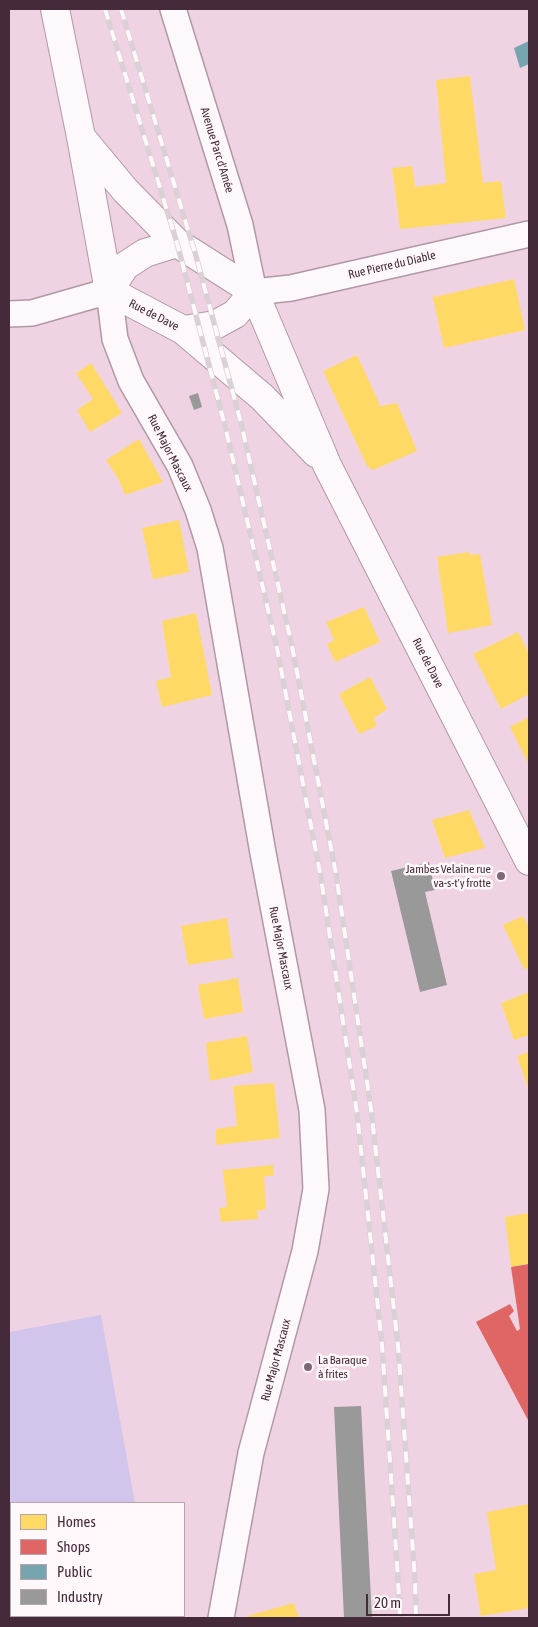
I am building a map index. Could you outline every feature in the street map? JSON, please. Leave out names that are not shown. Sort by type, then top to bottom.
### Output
[{"type":"main road","points":[[55,9],[81,137],[109,292]]},
{"type":"main road","points":[[81,137],[125,190],[176,243],[254,292],[235,314],[215,325],[184,330]]},
{"type":"main road","points":[[109,292],[125,266],[145,253],[176,243]]},
{"type":"main road","name":"Rue de Dave","points":[[109,292],[184,330],[262,397],[327,465]]},
{"type":"main road","name":"Rue de Dave","points":[[254,292],[327,465],[529,861]]},
{"type":"street","name":"Avenue Parc d'Amée","points":[[174,9],[240,225],[254,292]]},
{"type":"street","name":"Rue Pierre du Diable","points":[[254,292],[291,288],[529,234]]},
{"type":"street","points":[[9,314],[32,313],[109,292]]},
{"type":"street","name":"Rue Major Mascaux","points":[[109,292],[115,339],[131,380],[180,466],[198,510],[210,548],[258,826],[312,1110],[316,1189],[307,1242],[251,1453],[221,1618]]},
{"type":"shaded area","points":[[101,1315],[135,1502],[10,1502],[10,1617],[156,1618],[9,1618],[9,1332]]},
{"type":"building: Homes","points":[[470,76],[483,183],[501,181],[506,218],[400,229],[392,168],[412,166],[415,187],[446,183],[436,80]]},
{"type":"building: Homes","points":[[514,279],[525,330],[444,348],[432,294],[434,297]]},
{"type":"building: Homes","points":[[357,355],[380,405],[376,407],[397,403],[417,451],[373,470],[367,466],[323,371]]},
{"type":"building: Homes","points":[[91,363],[122,413],[90,432],[77,410],[93,399],[76,373]]},
{"type":"building: Homes","points":[[139,439],[163,482],[125,495],[119,480],[106,460]]},
{"type":"building: Homes","points":[[179,520],[189,572],[153,579],[142,528]]},
{"type":"building: Homes","points":[[469,552],[470,555],[480,554],[492,625],[448,633],[437,557]]},
{"type":"building: Homes","points":[[364,607],[380,642],[335,662],[327,644],[334,640],[326,622]]},
{"type":"building: Homes","points":[[196,613],[212,695],[162,707],[156,681],[171,677],[162,621]]},
{"type":"building: Homes","points":[[518,632],[529,654],[529,694],[501,709],[473,654]]},
{"type":"building: Homes","points":[[370,677],[387,709],[374,718],[377,726],[359,734],[339,694]]},
{"type":"building: Homes","points":[[529,717],[529,765],[510,727]]},
{"type":"building: Homes","points":[[469,810],[485,848],[445,858],[432,820]]},
{"type":"building: Homes","points":[[523,916],[529,928],[529,968],[524,969],[503,925]]},
{"type":"building: Homes","points":[[227,918],[233,958],[188,965],[181,926]]},
{"type":"building: Homes","points":[[238,978],[243,1012],[204,1019],[198,985]]},
{"type":"building: Homes","points":[[529,992],[529,1035],[514,1040],[501,1003]]},
{"type":"building: Homes","points":[[247,1036],[253,1072],[210,1081],[206,1043]]},
{"type":"building: Homes","points":[[529,1052],[529,1091],[517,1056]]},
{"type":"building: Homes","points":[[274,1083],[280,1138],[216,1145],[216,1129],[237,1126],[233,1086]]},
{"type":"building: Homes","points":[[273,1165],[274,1175],[264,1177],[266,1209],[257,1211],[258,1219],[221,1222],[219,1208],[227,1207],[223,1170]]},
{"type":"building: Homes","points":[[529,1213],[529,1264],[511,1267],[505,1217]]},
{"type":"building: Homes","points":[[529,1504],[529,1608],[481,1616],[474,1574],[496,1570],[487,1512]]},
{"type":"building: Homes","points":[[294,1603],[299,1618],[248,1618],[247,1616]]},
{"type":"building: Shops","points":[[529,1264],[529,1422],[476,1322],[510,1304],[514,1311],[509,1316],[517,1331],[520,1329],[511,1267]]},
{"type":"building: Public","points":[[529,41],[529,64],[520,68],[514,48]]},
{"type":"building: Industry","points":[[198,393],[202,407],[194,410],[189,396]]},
{"type":"building: Industry","points":[[429,862],[435,890],[425,892],[447,985],[420,992],[391,871]]},
{"type":"building: Industry","points":[[361,1406],[372,1618],[344,1618],[334,1407]]},
{"type":"railway","points":[[105,9],[177,243],[225,426],[277,648],[321,878],[357,1113],[382,1345],[400,1618]]},
{"type":"railway","points":[[121,9],[196,256],[241,423],[292,646],[336,874],[371,1109],[398,1345],[415,1580],[416,1618]]},
{"type":"place","name":"Jambes Velaine rue va-s-t'y frotte","points":[[501,876]]},
{"type":"place","name":"La Baraque à frites","points":[[308,1367]]}]
